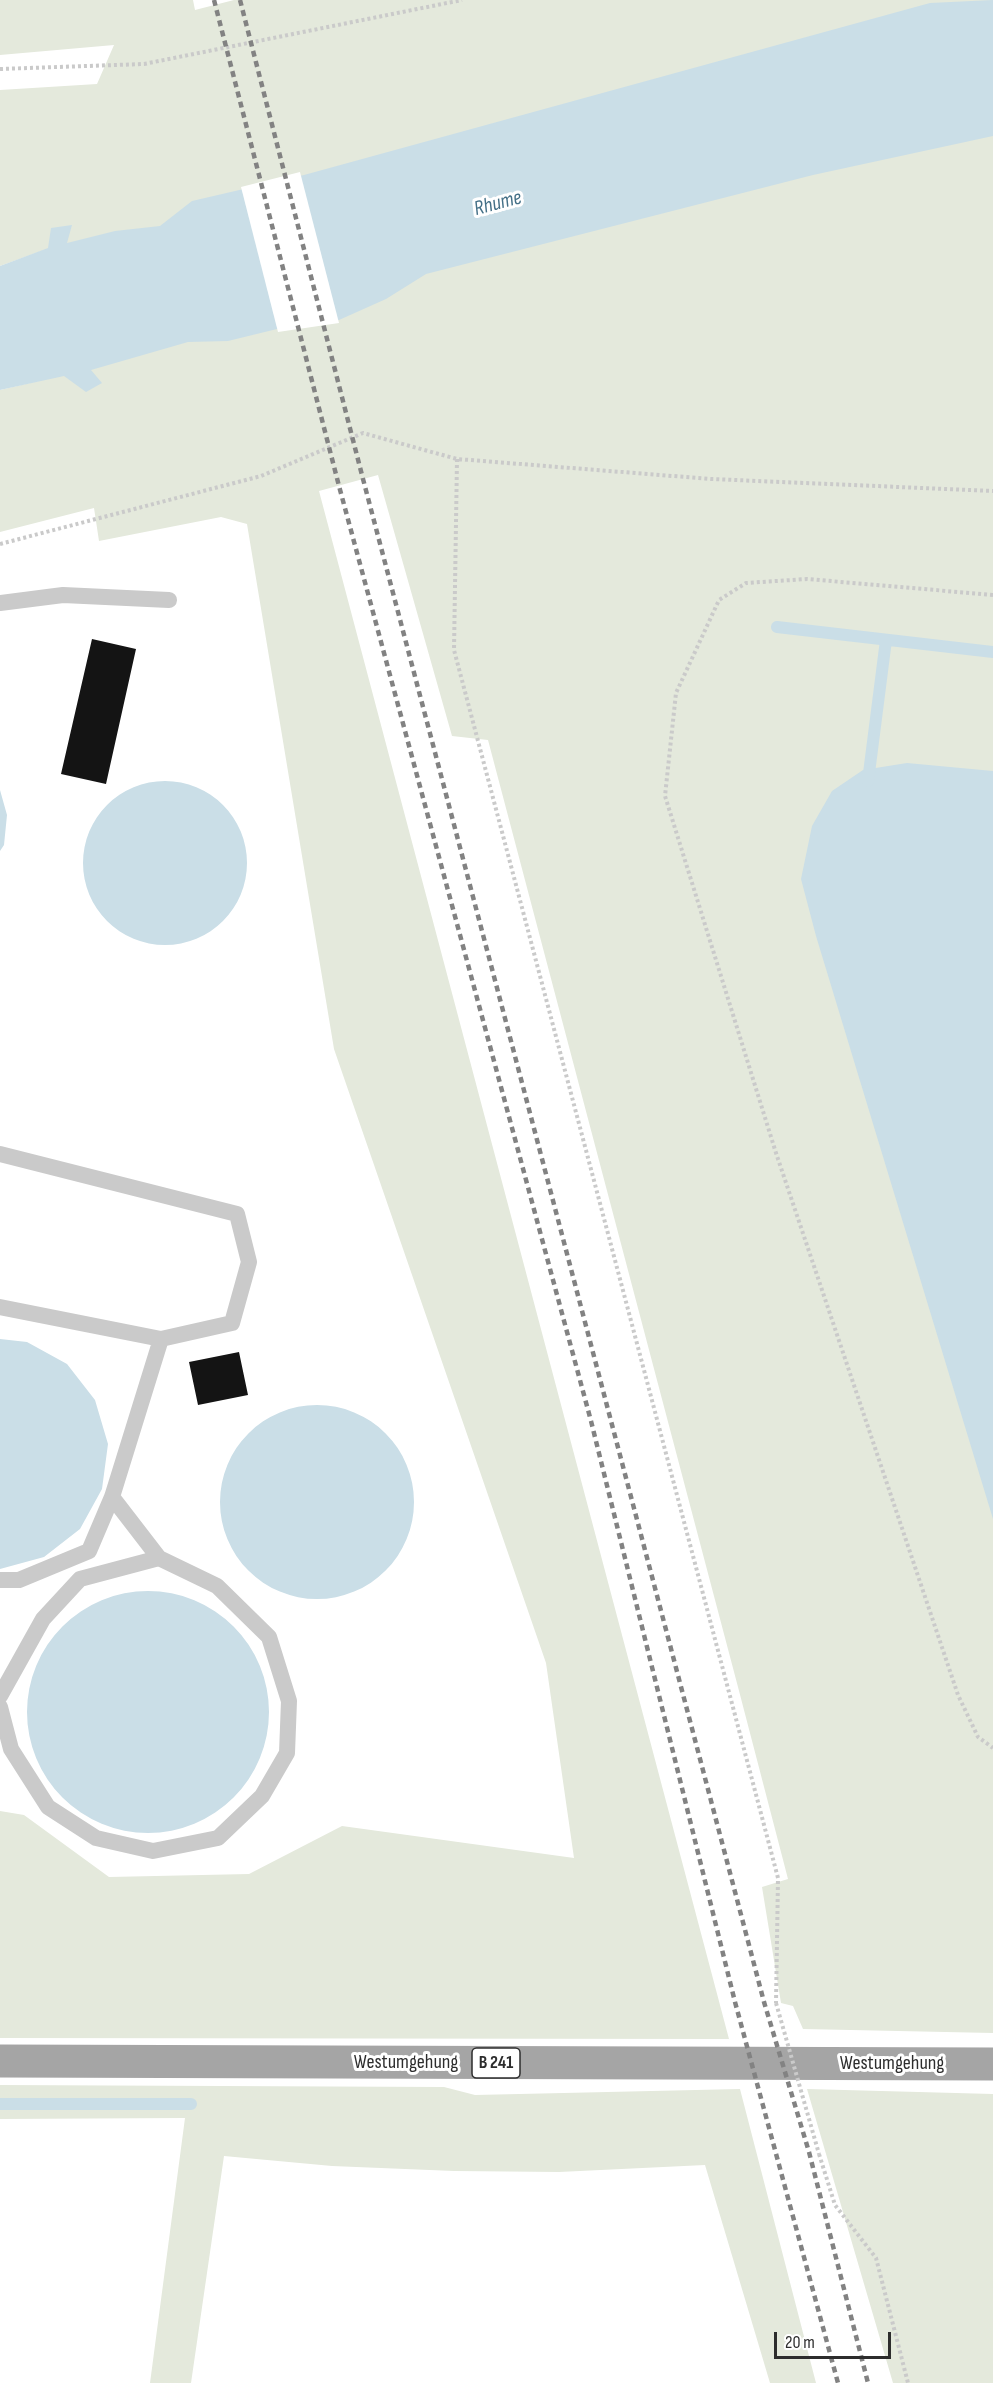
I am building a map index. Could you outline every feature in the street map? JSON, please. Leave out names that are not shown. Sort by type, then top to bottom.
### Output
[{"type":"main road","name":"Westumgehung","points":[[0,2061],[993,2064]]},
{"type":"lane","points":[[0,603],[63,596],[169,600]]},
{"type":"lane","points":[[0,1154],[237,1214],[249,1262],[232,1323],[161,1339],[0,1306]]},
{"type":"lane","points":[[0,1580],[19,1580],[89,1551],[112,1497],[161,1339]]},
{"type":"lane","points":[[0,1707],[11,1749],[48,1808],[96,1839],[153,1851],[218,1838],[262,1796],[287,1753],[289,1701],[268,1637],[217,1586],[159,1558],[112,1497]]},
{"type":"lane","points":[[0,1696],[43,1619],[80,1579],[159,1558]]},
{"type":"path","points":[[0,69],[144,64],[462,0]]},
{"type":"path","points":[[0,544],[261,476],[363,433],[457,459],[711,479],[993,491]]},
{"type":"path","points":[[457,459],[454,650],[778,1878],[776,2003],[835,2205],[876,2258],[908,2383]]},
{"type":"path","points":[[993,595],[807,579],[746,583],[719,600],[676,693],[665,796],[776,1153],[958,1695],[978,1737],[993,1748]]},
{"type":"shaded area","points":[[0,0],[193,0],[195,10],[234,0],[993,0],[993,2033],[803,2029],[793,2006],[781,2003],[762,1887],[788,1879],[738,1687],[488,740],[452,736],[378,475],[319,491],[729,2039],[0,2038],[0,1811],[24,1815],[109,1877],[249,1874],[342,1826],[574,1858],[546,1663],[334,1049],[247,524],[221,517],[99,541],[94,508],[0,532],[0,390],[64,375],[47,249],[0,266],[0,90],[97,84],[114,45],[0,55]]},
{"type":"shaded area","points":[[0,2085],[444,2087],[475,2095],[740,2089],[816,2383],[770,2383],[705,2165],[559,2172],[454,2171],[332,2166],[224,2156],[191,2383],[150,2383],[185,2118],[0,2119]]},
{"type":"shaded area","points":[[807,2089],[993,2094],[993,2383],[893,2383]]},
{"type":"water","name":"Rhume","points":[[993,0],[993,136],[813,175],[426,274],[386,299],[339,320],[277,329],[228,341],[188,342],[91,370],[102,383],[86,392],[64,376],[0,390],[0,266],[48,248],[51,228],[72,225],[67,243],[115,231],[160,226],[192,201],[304,175],[930,3]]},
{"type":"water","points":[[907,763],[993,771],[993,1519],[816,936],[801,879],[812,826],[832,791],[863,770]]},
{"type":"water","points":[[165,781],[181,782],[197,787],[211,794],[223,805],[234,817],[241,831],[246,847],[246,879],[241,895],[234,909],[223,921],[211,932],[197,939],[181,944],[165,945],[149,944],[133,939],[119,932],[107,921],[96,909],[89,895],[84,879],[83,863],[84,847],[89,831],[96,817],[107,805],[119,794],[133,787],[149,782]]},
{"type":"water","points":[[0,790],[7,815],[4,845],[0,851]]},
{"type":"water","points":[[0,1339],[27,1342],[67,1364],[95,1400],[108,1444],[102,1489],[80,1529],[44,1557],[0,1569]]},
{"type":"water","points":[[307,1405],[327,1405],[363,1416],[386,1433],[398,1448],[407,1465],[414,1492],[414,1512],[407,1539],[398,1556],[386,1571],[371,1583],[354,1592],[327,1599],[307,1599],[271,1588],[242,1564],[231,1548],[224,1530],[220,1512],[220,1492],[231,1456],[255,1427],[271,1416],[289,1409]]},
{"type":"water","points":[[136,1591],[160,1591],[183,1596],[205,1605],[234,1626],[249,1645],[260,1666],[267,1688],[269,1712],[267,1736],[260,1758],[249,1779],[234,1798],[205,1819],[183,1828],[160,1833],[136,1833],[113,1828],[91,1819],[71,1806],[54,1789],[41,1769],[32,1747],[27,1724],[27,1700],[32,1677],[41,1655],[54,1635],[71,1618],[91,1605],[113,1596]]},
{"type":"pier","points":[[300,172],[339,323],[278,332],[241,187]]},
{"type":"building","points":[[92,639],[136,649],[106,784],[61,774]]},
{"type":"building","points":[[239,1352],[248,1395],[198,1405],[189,1362]]},
{"type":"waterway","points":[[777,627],[993,652]]},
{"type":"waterway","points":[[868,781],[886,640]]},
{"type":"waterway","points":[[0,2104],[191,2104]]},
{"type":"railway","points":[[214,0],[339,486],[591,1421],[735,2002],[838,2383]]},
{"type":"railway","points":[[240,0],[363,479],[764,2002],[809,2152],[868,2383]]}]
